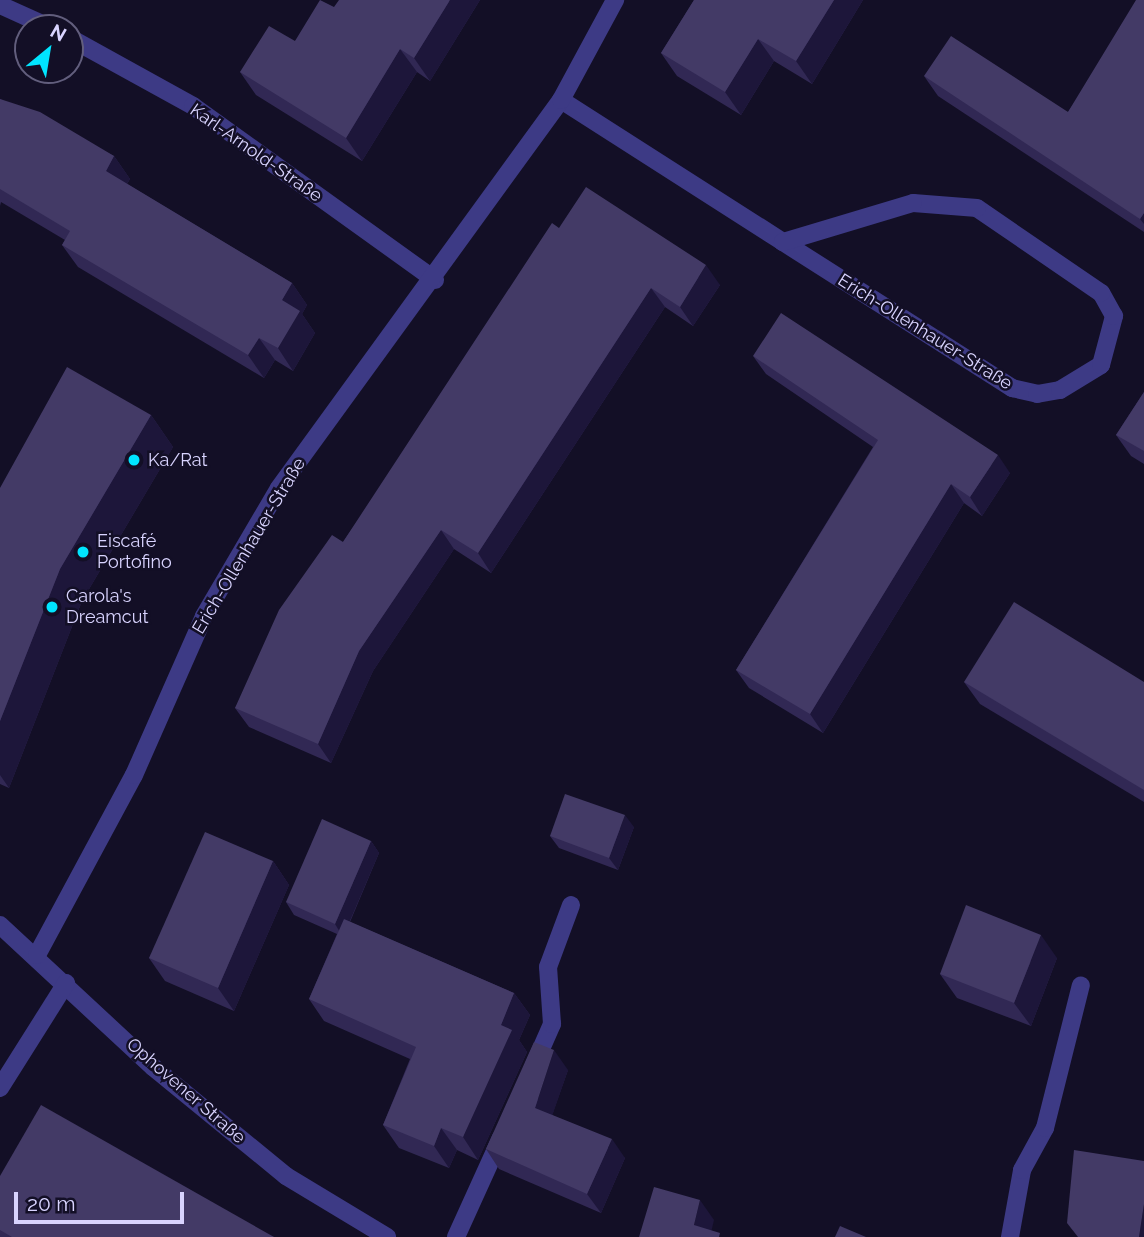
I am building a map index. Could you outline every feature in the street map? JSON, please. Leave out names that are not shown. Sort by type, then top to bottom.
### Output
[{"type":"street","name":"Erich-Ollenhauer-Straße","points":[[37,955],[134,775],[204,616],[272,500],[435,280],[561,100],[615,0]]},
{"type":"street","points":[[0,5],[20,14]]},
{"type":"street","name":"Karl-Arnold-Straße","points":[[84,46],[193,106],[435,280]]},
{"type":"street","name":"Erich-Ollenhauer-Straße","points":[[561,100],[783,242],[1012,388],[1037,394],[1060,390],[1101,365],[1114,316],[1101,293],[1087,277],[977,208],[913,203],[783,242]]},
{"type":"street","points":[[524,1087],[552,1024],[548,967],[571,905]]},
{"type":"street","name":"Ophovener Straße","points":[[0,925],[37,955],[153,1068],[286,1176],[387,1237]]},
{"type":"street","points":[[0,1088],[66,983]]},
{"type":"street","points":[[1010,1237],[1022,1170],[1045,1128],[1082,985]]},
{"type":"street","points":[[456,1237],[507,1124]]},
{"type":"building","points":[[320,0],[334,7],[339,0],[450,0],[414,58],[400,49],[346,138],[240,72],[269,26],[295,41]]},
{"type":"building","points":[[694,0],[834,0],[796,61],[758,39],[725,92],[661,53]]},
{"type":"building","points":[[1136,0],[1144,0],[1144,213],[1140,219],[924,76],[951,36],[1068,112]]},
{"type":"building","points":[[0,99],[40,112],[114,156],[106,171],[292,283],[282,300],[300,311],[278,348],[259,338],[248,355],[62,245],[70,231],[0,189]]},
{"type":"building","points":[[586,187],[706,265],[680,307],[651,288],[478,553],[441,530],[359,651],[318,744],[235,708],[279,610],[332,535],[343,542],[552,223],[559,228]]},
{"type":"building","points":[[781,313],[998,455],[970,497],[951,484],[810,714],[736,670],[878,440],[753,356]]},
{"type":"building","points":[[67,367],[151,415],[60,569],[0,721],[0,488]]},
{"type":"building","points":[[1144,392],[1144,451],[1116,435]]},
{"type":"building","points":[[1014,602],[1144,682],[1144,790],[964,682]]},
{"type":"building","points":[[565,794],[625,815],[609,858],[550,836]]},
{"type":"building","points":[[322,819],[371,841],[335,924],[286,902]]},
{"type":"building","points":[[205,832],[273,861],[218,988],[149,958]]},
{"type":"building","points":[[966,905],[1041,935],[1014,1003],[940,974]]},
{"type":"building","points":[[344,919],[514,993],[501,1025],[512,1030],[463,1137],[441,1128],[434,1146],[383,1125],[416,1047],[309,999]]},
{"type":"building","points":[[534,1042],[554,1050],[535,1108],[612,1139],[587,1194],[486,1149]]},
{"type":"building","points":[[41,1105],[274,1237],[12,1237],[0,1230],[0,1176]]},
{"type":"building","points":[[1074,1150],[1144,1161],[1144,1204],[1139,1237],[1078,1237],[1067,1223]]},
{"type":"building","points":[[654,1187],[700,1200],[694,1225],[720,1233],[719,1237],[639,1237]]},
{"type":"building","points":[[840,1226],[866,1237],[835,1237]]},
{"type":"place","name":"Ka/Rat","points":[[134,460]]},
{"type":"place","name":"Eiscafé Portofino","points":[[83,552]]},
{"type":"place","name":"Carola's Dreamcut","points":[[52,607]]}]
